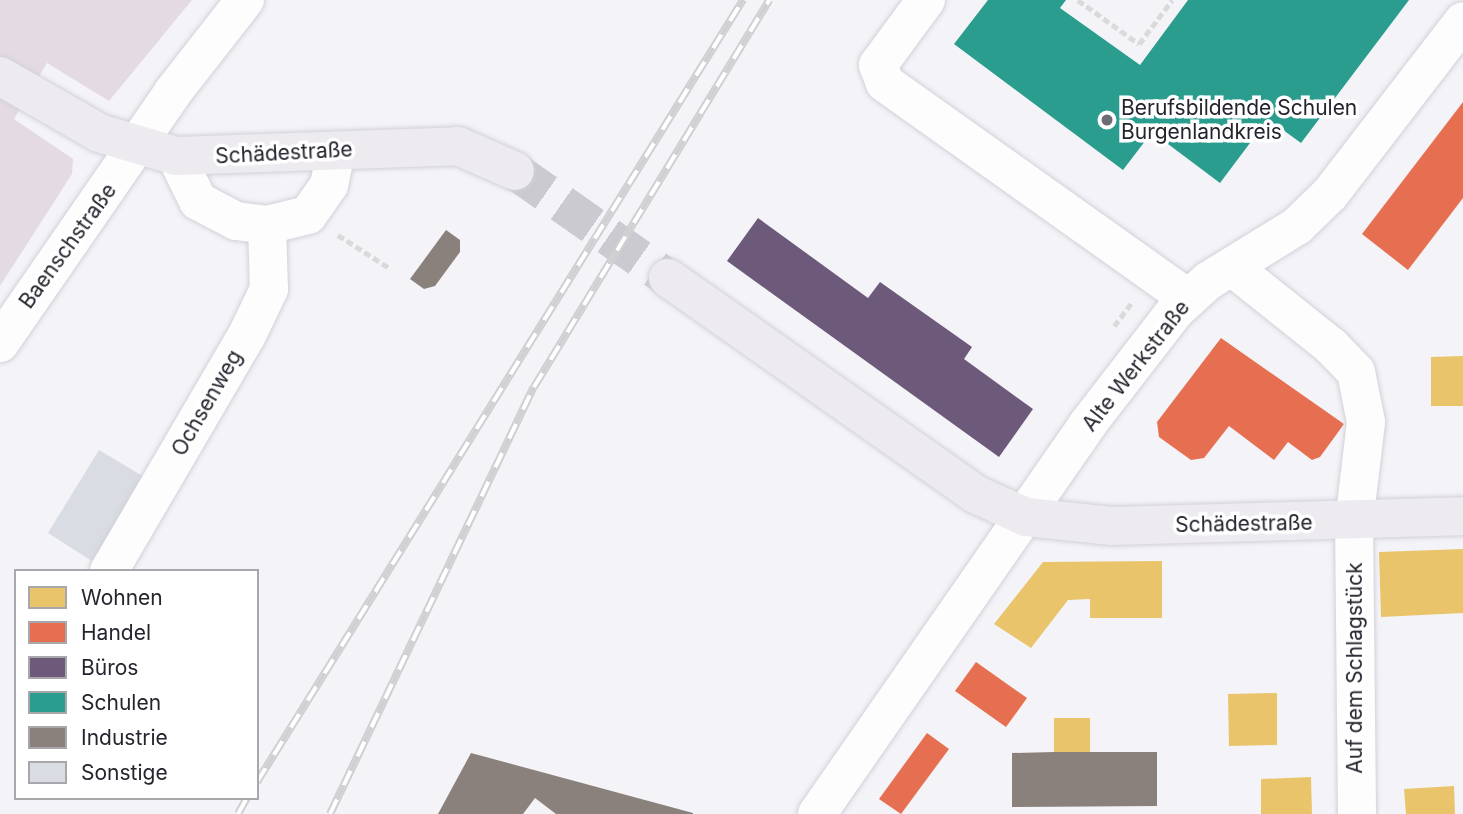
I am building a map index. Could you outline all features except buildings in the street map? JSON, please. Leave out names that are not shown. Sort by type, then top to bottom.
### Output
[{"type":"main road","name":"Schädestraße","points":[[0,76],[57,111],[135,148],[176,156],[458,146],[516,170]]},
{"type":"main road","name":"Schädestraße","points":[[668,278],[975,494],[1026,517],[1112,526],[1354,522],[1463,516]]},
{"type":"street","name":"Baenschstraße","points":[[0,343],[135,148],[245,0]]},
{"type":"street","points":[[926,0],[878,65],[885,83],[1188,298]]},
{"type":"street","name":"Alte Werkstraße","points":[[1026,517],[1095,414],[1188,298],[1297,226],[1330,194],[1463,21]]},
{"type":"street","points":[[176,156],[198,201],[236,221],[267,225],[308,215],[329,186],[336,150]]},
{"type":"street","name":"Ochsenweg","points":[[110,569],[247,335],[269,289],[267,225]]},
{"type":"street","name":"Auf dem Schlagstück","points":[[1232,267],[1331,346],[1356,372],[1366,422],[1354,522],[1357,814]]},
{"type":"street","points":[[817,814],[1026,517]]},
{"type":"path","points":[[1078,0],[1139,44],[1172,0]]},
{"type":"path","points":[[308,215],[391,269]]},
{"type":"path","points":[[1108,334],[1156,275]]},
{"type":"shaded area","points":[[0,0],[192,0],[109,101],[47,63],[14,119],[73,159],[72,174],[0,286]]},
{"type":"tunnel","points":[[515,171],[668,278]]},
{"type":"railway","points":[[259,779],[743,0]]},
{"type":"railway","points":[[330,814],[534,387],[769,0]]},
{"type":"railway","points":[[238,814],[246,800]]},
{"type":"place","name":"Berufsbildende Schulen Burgenlandkreis","points":[[1107,120]]}]
